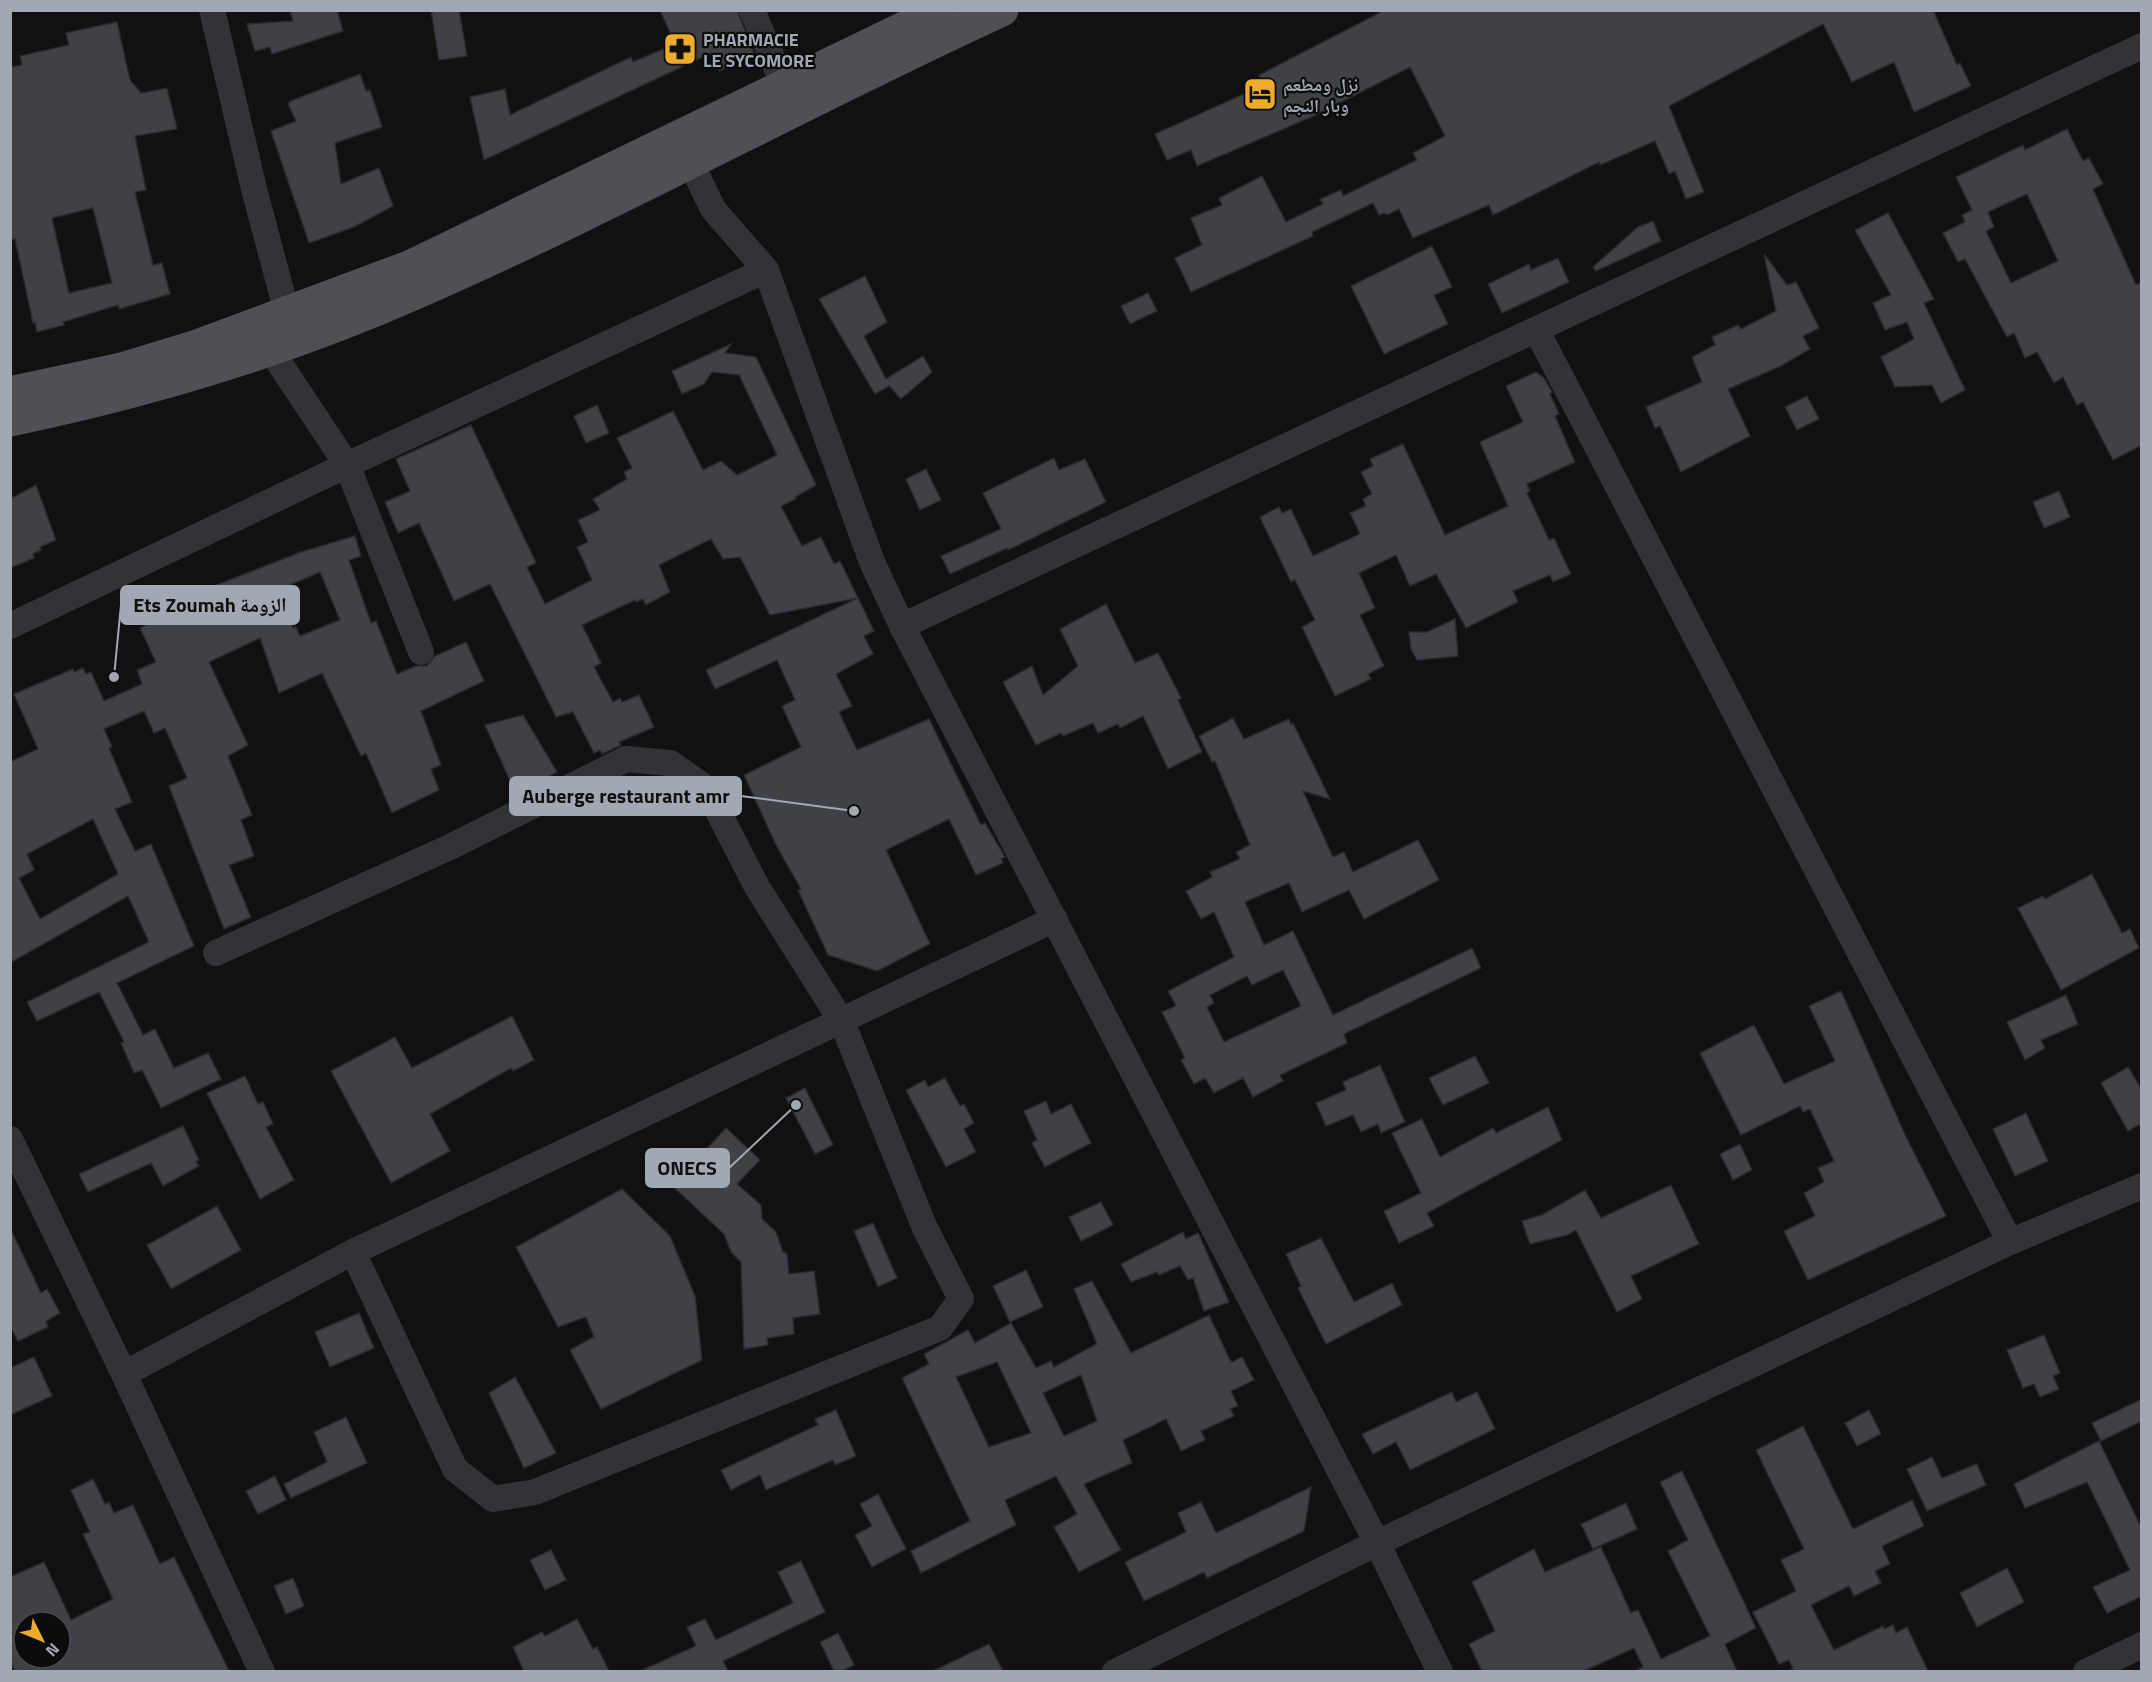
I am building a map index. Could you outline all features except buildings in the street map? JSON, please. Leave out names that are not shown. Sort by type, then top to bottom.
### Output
[{"type":"main road","points":[[10,420],[124,393],[270,349],[418,292],[685,149],[784,86],[941,10]]},
{"type":"main road","points":[[10,393],[122,369],[287,313],[409,267],[1002,10]]},
{"type":"street","points":[[212,10],[243,143],[287,313]]},
{"type":"street","points":[[752,10],[784,86]]},
{"type":"street","points":[[903,626],[2142,46]]},
{"type":"street","points":[[685,149],[713,209],[766,270],[872,562],[1377,1543],[1440,1671]]},
{"type":"street","points":[[10,626],[347,465],[766,270]]},
{"type":"street","points":[[1537,331],[2010,1242]]},
{"type":"street","points":[[270,349],[347,465],[421,652]]},
{"type":"street","points":[[216,953],[450,847],[626,759],[670,763],[706,788],[757,887],[842,1022],[924,1226],[961,1299],[940,1328],[535,1492],[493,1499],[455,1469],[353,1252]]},
{"type":"street","points":[[124,1374],[353,1252],[1055,919]]},
{"type":"street","points":[[10,1139],[124,1374],[262,1671]]},
{"type":"street","points":[[1115,1671],[1377,1543],[2010,1242],[2142,1186]]},
{"type":"street","points":[[2086,1671],[2142,1645]]},
{"type":"place","name":"PHARMACIE LE SYCOMORE","points":[[680,49]]},
{"type":"place","name":"نزل ومطعم وبار النجم","points":[[1260,94]]},
{"type":"place","name":"Ets Zoumah الزومة","points":[[114,677]]},
{"type":"place","name":"Auberge restaurant amr","points":[[854,811]]},
{"type":"place","name":"ONECS","points":[[796,1105]]}]
